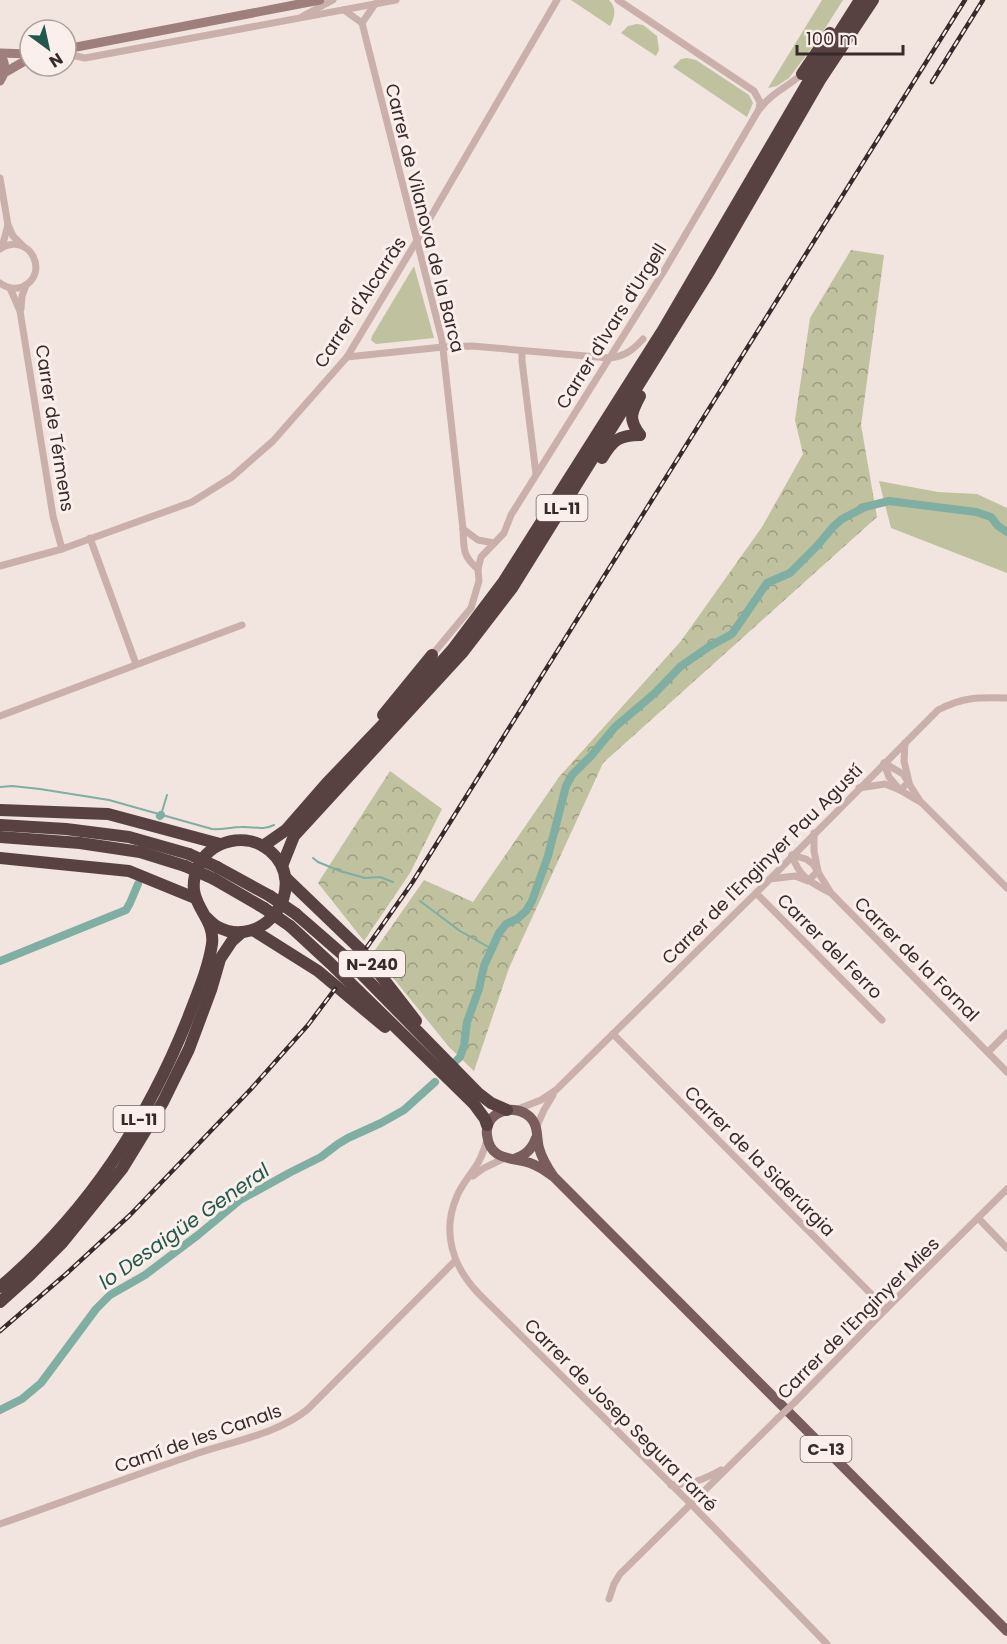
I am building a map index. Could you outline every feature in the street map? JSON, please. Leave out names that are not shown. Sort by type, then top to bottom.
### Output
[{"type":"highway","points":[[802,74],[852,0]]},
{"type":"highway","name":"LL-11","points":[[263,846],[286,830],[327,783],[375,735],[452,650],[504,581],[663,330],[811,77],[860,0]]},
{"type":"highway","name":"LL-11","points":[[0,1302],[62,1243],[122,1169],[163,1102],[189,1048],[220,959],[232,941],[268,922],[280,909],[285,893],[283,871],[294,836],[423,698],[462,653],[512,588],[710,270],[820,80],[873,0]]},
{"type":"highway","points":[[575,487],[592,473],[614,442],[626,435],[640,435],[632,421],[633,410],[652,375],[653,361]]},
{"type":"highway","points":[[327,783],[432,655]]},
{"type":"highway","points":[[0,810],[108,814],[220,844]]},
{"type":"highway","name":"N-240","points":[[0,825],[66,829],[129,837],[189,854],[216,873],[267,902],[342,954],[443,1067],[474,1104],[487,1125]]},
{"type":"highway","name":"N-240","points":[[0,837],[80,843],[140,852],[184,867],[216,873]]},
{"type":"highway","points":[[0,858],[129,871],[195,898],[194,877],[198,867],[203,858],[220,844],[230,841],[252,841],[270,851],[283,871]]},
{"type":"highway","name":"N-240","points":[[283,871],[360,950],[436,1046],[443,1067]]},
{"type":"highway","name":"LL-11","points":[[0,1287],[38,1251],[81,1204],[119,1152],[152,1098],[202,983],[212,944],[212,931],[195,898]]},
{"type":"highway","points":[[206,917],[216,926],[229,931],[248,931]]},
{"type":"highway","name":"N-240","points":[[293,920],[340,972],[443,1067]]},
{"type":"highway","name":"N-240","points":[[248,931],[318,971],[485,1100],[511,1110]]},
{"type":"main road","points":[[487,1140],[487,1125],[496,1115],[511,1110]]},
{"type":"main road","name":"C-13","points":[[511,1110],[531,1118],[543,1160],[554,1176],[1007,1631]]},
{"type":"main road","points":[[510,1158],[525,1154],[534,1144],[536,1132]]},
{"type":"main road","name":"C-13","points":[[487,1140],[495,1153],[534,1165],[554,1176]]},
{"type":"street","points":[[78,47],[320,0]]},
{"type":"street","points":[[298,19],[333,0]]},
{"type":"street","points":[[78,57],[85,58],[396,0]]},
{"type":"street","name":"Carrer d'Alcarràs","points":[[0,566],[62,549],[192,502],[231,477],[273,441],[347,357],[557,0]]},
{"type":"street","points":[[618,0],[754,90],[766,92],[780,89]]},
{"type":"street","points":[[344,10],[362,24],[375,4]]},
{"type":"street","name":"Carrer de Vilanova de la Barca","points":[[362,24],[443,347],[465,555],[478,569]]},
{"type":"street","points":[[2,77],[5,66],[0,54],[18,55]]},
{"type":"street","points":[[2,77],[18,65]]},
{"type":"street","name":"Carrer d'Ivars d'Urgell","points":[[432,655],[471,608],[479,581],[478,569],[481,557],[504,532],[511,515],[664,271],[758,111],[766,100],[802,74]]},
{"type":"street","points":[[754,90],[760,102],[758,111]]},
{"type":"street","points":[[0,178],[8,225],[13,236],[22,246]]},
{"type":"street","points":[[1,248],[8,225]]},
{"type":"street","points":[[1,248],[10,244],[22,246]]},
{"type":"street","name":"Carrer de Térmens","points":[[22,246],[33,255],[35,261],[34,274],[26,285],[22,297],[21,311],[53,516],[62,549]]},
{"type":"street","points":[[0,284],[10,288],[21,288],[26,285]]},
{"type":"street","name":"Carrer de Térmens","points":[[10,288],[21,311]]},
{"type":"street","points":[[347,357],[472,346],[609,358],[630,352],[643,339]]},
{"type":"street","points":[[522,351],[536,474]]},
{"type":"street","points":[[463,529],[478,540],[494,543]]},
{"type":"street","points":[[90,538],[136,664]]},
{"type":"street","points":[[0,716],[242,625]]},
{"type":"street","name":"Carrer de l'Enginyer Pau Agustí","points":[[511,1110],[541,1100],[556,1090],[938,710],[954,702],[981,697],[1007,699]]},
{"type":"street","points":[[904,743],[904,761],[909,782]]},
{"type":"street","points":[[884,763],[900,771],[922,803],[1007,888]]},
{"type":"street","points":[[884,763],[890,777],[900,790]]},
{"type":"street","points":[[900,790],[909,782]]},
{"type":"street","points":[[859,788],[885,784],[922,803]]},
{"type":"street","name":"Carrer de la Fornal","points":[[814,833],[814,851],[818,871]]},
{"type":"street","points":[[792,855],[799,870],[808,881],[818,871]]},
{"type":"street","name":"Carrer de la Fornal","points":[[792,855],[810,861],[831,893],[1007,1072]]},
{"type":"street","name":"Carrer de la Fornal","points":[[770,879],[795,876],[831,893]]},
{"type":"street","name":"Carrer del Ferro","points":[[756,893],[882,1020]]},
{"type":"street","points":[[988,1052],[1007,1033]]},
{"type":"street","name":"Carrer de la Siderúrgia","points":[[613,1034],[886,1309]]},
{"type":"street","name":"Carrer de l'Enginyer Pau Agustí","points":[[536,1132],[544,1110],[556,1090]]},
{"type":"street","name":"Carrer de Josep Segura Farré","points":[[487,1140],[481,1157],[457,1196],[451,1221],[451,1246],[462,1275],[827,1644]]},
{"type":"street","points":[[464,1184],[484,1168],[510,1158]]},
{"type":"street","name":"Carrer de l'Enginyer Mies","points":[[609,1599],[620,1574],[1007,1189]]},
{"type":"street","points":[[979,1219],[1007,1248]]},
{"type":"street","name":"Camí de les Canals","points":[[0,1524],[293,1420],[308,1409],[455,1261]]},
{"type":"street","name":"Carrer de l'Enginyer Mies","points":[[671,1485],[701,1481],[729,1467]]},
{"type":"green space","points":[[571,0],[609,0],[614,13],[610,26]]},
{"type":"green space","points":[[822,0],[843,0],[817,41],[789,78],[777,86],[768,88]]},
{"type":"green space","points":[[643,25],[657,36],[659,50],[656,56],[621,33],[628,26]]},
{"type":"green space","points":[[681,59],[696,60],[749,95],[753,103],[747,117],[673,67]]},
{"type":"green space","points":[[851,250],[884,255],[861,425],[877,517],[603,763],[509,968],[474,1071],[449,1047],[373,953],[424,880],[473,902],[559,777],[681,641],[762,527],[803,454],[795,420],[810,318]]},
{"type":"green space","points":[[414,266],[434,338],[376,344],[371,340],[372,336]]},
{"type":"green space","points":[[879,481],[938,492],[977,494],[1007,508],[1007,573],[891,528]]},
{"type":"green space","points":[[390,771],[442,809],[410,873],[364,941],[318,883]]},
{"type":"waterway","points":[[457,1060],[464,1046],[467,1022],[479,989],[484,966],[499,933],[506,924],[517,919],[526,911],[532,901],[548,856],[566,786],[572,775],[615,727],[655,693],[681,666],[732,634],[767,583],[790,573],[842,519],[865,507],[889,501],[976,512],[991,517],[1007,532]]},
{"type":"waterway","points":[[0,787],[40,789],[109,800],[212,829],[261,828],[274,825]]},
{"type":"waterway","points":[[161,815],[167,795]]},
{"type":"waterway","points":[[313,858],[340,871],[365,878],[380,877],[393,882]]},
{"type":"waterway","points":[[0,961],[126,910],[138,884]]},
{"type":"waterway","points":[[420,901],[460,931],[492,949]]},
{"type":"waterway","name":"lo Desaigüe General","points":[[0,1410],[22,1399],[41,1383],[96,1309],[110,1295],[145,1275],[240,1200],[321,1157],[348,1138],[404,1110],[435,1082]]},
{"type":"railway","points":[[367,947],[412,883],[965,0]]},
{"type":"railway","points":[[932,82],[983,0]]},
{"type":"railway","points":[[0,1331],[130,1215],[251,1089],[308,1025],[335,989]]}]
